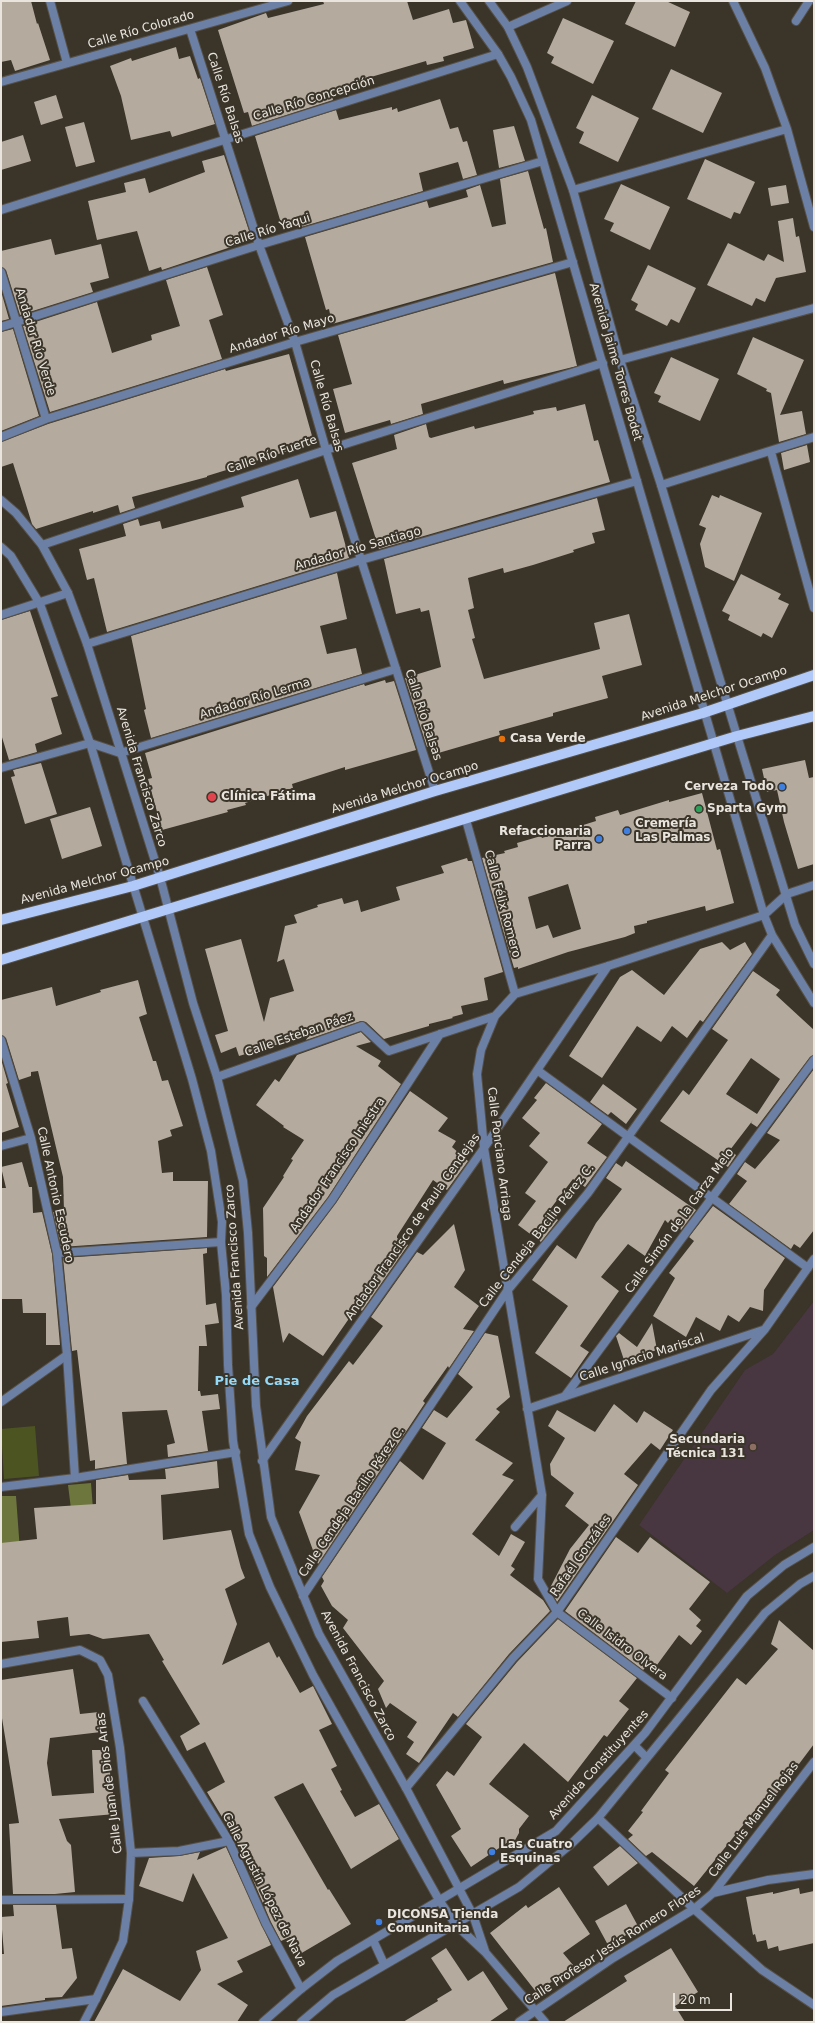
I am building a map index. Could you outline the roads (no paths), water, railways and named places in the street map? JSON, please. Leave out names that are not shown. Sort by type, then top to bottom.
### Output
[{"type":"main road","name":"Avenida Melchor Ocampo","points":[[1,920],[133,886],[435,791],[703,713],[814,674]]},
{"type":"main road","points":[[1,960],[466,820],[737,736],[814,716]]},
{"type":"street","points":[[50,1],[68,64]]},
{"type":"street","name":"Calle Río Colorado","points":[[1,82],[288,1]]},
{"type":"street","name":"Avenida Jaime Torres Bodet","points":[[460,1],[498,54],[511,77],[531,120],[603,363],[703,713],[714,744],[764,915],[772,935],[814,1002]]},
{"type":"street","name":"Avenida Jaime Torres Bodet","points":[[489,1],[508,27],[527,67],[573,190],[620,360],[661,485],[727,704],[787,894],[795,925],[814,964]]},
{"type":"street","points":[[508,27],[567,1]]},
{"type":"street","points":[[733,1],[765,68],[787,129],[814,227]]},
{"type":"street","points":[[796,21],[809,1]]},
{"type":"street","name":"Calle Río Balsas","points":[[190,29],[260,246],[295,342],[326,450],[435,791]]},
{"type":"street","name":"Calle Río Concepción","points":[[1,210],[498,54]]},
{"type":"street","points":[[573,190],[787,129]]},
{"type":"street","name":"Calle Río Yaqui","points":[[1,327],[260,246],[543,161]]},
{"type":"street","name":"Andador Río Mayo","points":[[1,437],[46,419],[295,342],[573,262]]},
{"type":"street","name":"Andador Río Verde","points":[[1,272],[46,419]]},
{"type":"street","points":[[620,360],[814,308]]},
{"type":"street","name":"Calle Río Fuerte","points":[[42,545],[326,450],[603,363]]},
{"type":"street","points":[[661,485],[771,452],[814,437]]},
{"type":"street","points":[[771,452],[814,608]]},
{"type":"street","name":"Andador Río Santiago","points":[[87,644],[361,560],[637,481]]},
{"type":"street","name":"Avenida Francisco Zarco","points":[[1,500],[16,513],[42,545],[68,593],[87,644],[160,877],[193,1003],[217,1077],[243,1181],[248,1233],[256,1406],[262,1461],[271,1517],[319,1634],[406,1788],[473,1915],[485,1952]]},
{"type":"street","name":"Avenida Francisco Zarco","points":[[1,546],[11,556],[40,604],[90,743],[192,1079],[211,1151],[222,1222],[221,1242],[226,1295],[228,1372],[233,1441],[249,1534],[270,1587],[313,1676],[439,1900],[456,1925],[485,1952]]},
{"type":"street","points":[[1,615],[40,604],[68,593]]},
{"type":"street","name":"Andador Río Lerma","points":[[120,753],[396,669]]},
{"type":"street","points":[[1,768],[90,743],[120,753]]},
{"type":"street","name":"Calle Félix Romero","points":[[466,820],[515,994]]},
{"type":"street","points":[[515,994],[608,966],[764,915],[787,894],[814,885]]},
{"type":"street","name":"Calle Cendeja Bacilio Pérez C.","points":[[303,1596],[507,1291],[588,1193],[627,1136],[772,935]]},
{"type":"street","name":"Andador Francisco de Paula Cendejas","points":[[262,1461],[484,1148],[608,966]]},
{"type":"street","name":"Calle Ponciano Arriaga","points":[[515,994],[495,1016],[481,1050],[477,1074],[484,1148],[542,1495],[538,1579],[558,1612]]},
{"type":"street","name":"Calle Esteban Páez","points":[[217,1077],[362,1026],[389,1051],[495,1016]]},
{"type":"street","name":"Andador Francisco Iniestra","points":[[251,1307],[332,1200],[440,1034]]},
{"type":"street","name":"Calle Antonio Escudero","points":[[1,1040],[31,1138],[57,1252],[67,1355],[74,1478]]},
{"type":"street","name":"Calle Simón de la Garza Melo","points":[[565,1396],[814,1060]]},
{"type":"street","points":[[537,1070],[808,1268]]},
{"type":"street","points":[[1,1146],[31,1138]]},
{"type":"street","points":[[57,1252],[221,1242]]},
{"type":"street","name":"Rafaél Gonzáles","points":[[406,1788],[513,1658],[558,1612],[711,1390],[765,1329],[814,1260]]},
{"type":"street","name":"Calle Ignacio Mariscal","points":[[527,1409],[765,1329]]},
{"type":"street","points":[[1,1402],[67,1355]]},
{"type":"street","points":[[1,1487],[74,1478],[236,1452]]},
{"type":"street","points":[[515,1527],[542,1495]]},
{"type":"street","name":"Avenida Constituyentes","points":[[264,2022],[300,1989],[337,1961],[556,1831],[634,1745],[672,1698],[747,1596],[784,1565],[814,1547]]},
{"type":"street","points":[[301,2022],[333,1995],[384,1964],[456,1925],[519,1887],[570,1845],[598,1818],[765,1613],[800,1584],[814,1576]]},
{"type":"street","name":"Calle Isidro Olvera","points":[[558,1612],[672,1698]]},
{"type":"street","name":"Calle Juan de Dios Arias","points":[[1,1664],[80,1650],[100,1660],[108,1676],[119,1741],[131,1853],[129,1898],[123,1941],[84,2022]]},
{"type":"street","name":"Calle Agustín López de Nava","points":[[143,1700],[229,1841],[266,1924],[300,1989]]},
{"type":"street","points":[[634,1745],[647,1758]]},
{"type":"street","name":"Calle Luis Manuel Rojas","points":[[713,1893],[814,1762]]},
{"type":"street","points":[[598,1818],[694,1909],[762,1970],[814,2005]]},
{"type":"street","points":[[131,1853],[179,1851],[229,1841]]},
{"type":"street","name":"Calle Profesor Jesús Romero Flores","points":[[519,2022],[613,1958],[694,1909],[713,1893],[768,1880],[814,1874]]},
{"type":"street","points":[[1,1900],[129,1898]]},
{"type":"street","points":[[373,1940],[384,1964]]},
{"type":"street","points":[[485,1952],[545,2022]]},
{"type":"street","points":[[1,2012],[96,1999]]},
{"type":"place","name":"Casa Verde","points":[[502,739]]},
{"type":"place","name":"Cerveza Todo","points":[[782,787]]},
{"type":"place","name":"Clínica Fátima","points":[[212,797]]},
{"type":"place","name":"Sparta Gym","points":[[699,809]]},
{"type":"place","name":"Cremería Las Palmas","points":[[627,831]]},
{"type":"place","name":"Refaccionaria Parra","points":[[599,839]]},
{"type":"place","name":"Secundaria Técnica 131","points":[[753,1447]]},
{"type":"place","name":"Las Cuatro Esquinas","points":[[492,1852]]},
{"type":"place","name":"DICONSA Tienda Comunitaria","points":[[379,1922]]},
{"type":"district","name":"Pie de Casa","points":[[257,1382]]}]
